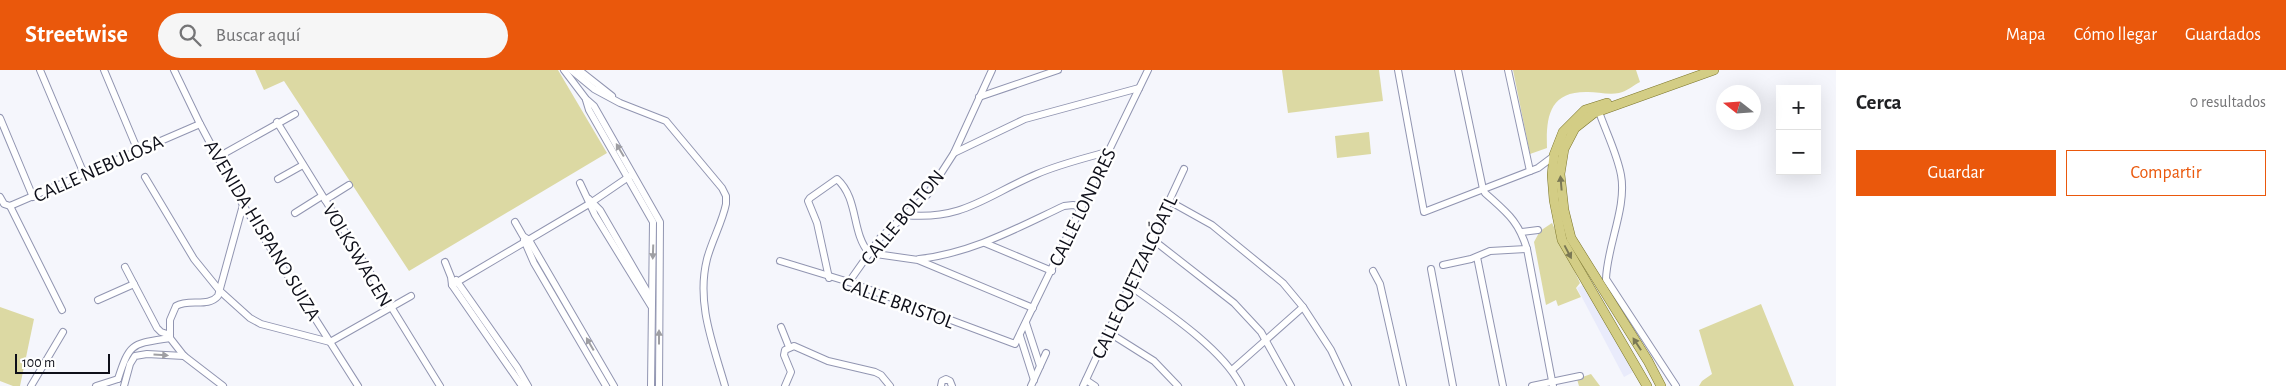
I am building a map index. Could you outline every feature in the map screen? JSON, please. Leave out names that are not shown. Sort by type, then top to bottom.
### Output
[{"type":"main road","points":[[1660,386],[1648,361],[1571,238],[1564,210],[1560,174],[1564,149],[1575,128],[1598,109],[1699,70]]},
{"type":"main road","points":[[1647,386],[1641,372],[1562,240],[1554,200],[1552,175],[1554,156],[1563,132],[1585,110],[1598,109],[1714,70]]},
{"type":"street","points":[[40,70],[84,174]]},
{"type":"street","points":[[104,70],[138,150]]},
{"type":"street","name":"AVENIDA HISPANO SUIZA","points":[[174,70],[200,124],[243,204],[358,386]]},
{"type":"street","points":[[564,70],[586,99],[594,106],[660,222],[652,303],[650,386]]},
{"type":"street","points":[[571,70],[586,84],[620,103],[666,121],[704,164],[726,196],[724,212],[708,256],[703,286],[705,315],[725,386]]},
{"type":"street","points":[[579,70],[620,103]]},
{"type":"street","name":"CALLE BOLTON","points":[[849,282],[890,226],[927,194],[954,153],[992,70]]},
{"type":"street","points":[[979,97],[1058,70]]},
{"type":"street","name":"CALLE LONDRES","points":[[1015,344],[1148,70]]},
{"type":"street","points":[[1398,70],[1424,212],[1538,168],[1554,156]]},
{"type":"street","points":[[1458,70],[1483,189],[1485,193],[1511,215],[1522,232],[1527,249],[1553,384]]},
{"type":"street","points":[[1508,70],[1530,171]]},
{"type":"street","points":[[954,153],[1026,119],[1139,88]]},
{"type":"street","points":[[586,99],[589,110],[652,217],[659,306],[659,386]]},
{"type":"street","points":[[1598,109],[1621,176],[1620,201],[1606,266],[1606,279],[1676,386]]},
{"type":"street","points":[[218,157],[277,122],[295,114]]},
{"type":"street","points":[[0,118],[33,197]]},
{"type":"street","name":"VOLKSWAGEN","points":[[277,122],[440,386]]},
{"type":"street","name":"CALLE NEBULOSA","points":[[0,197],[4,204],[10,206],[200,124]]},
{"type":"street","points":[[905,215],[940,216],[958,211],[983,202],[1036,174],[1110,151]]},
{"type":"street","points":[[278,179],[303,165]]},
{"type":"street","points":[[1538,168],[1552,175]]},
{"type":"street","name":"CALLE QUETZALCÓATL","points":[[1084,383],[1184,169]]},
{"type":"street","points":[[452,286],[525,239],[634,174]]},
{"type":"street","points":[[144,177],[194,259],[220,291],[255,321],[330,342],[412,296]]},
{"type":"street","points":[[829,278],[817,223],[808,201],[837,179],[853,205],[860,239],[869,253],[918,260],[1033,308]]},
{"type":"street","points":[[580,184],[659,314]]},
{"type":"street","points":[[296,213],[349,185]]},
{"type":"street","points":[[590,201],[640,277],[652,303],[659,306]]},
{"type":"street","points":[[1169,201],[1212,225],[1283,283],[1303,307],[1331,350],[1348,386]]},
{"type":"street","points":[[170,336],[170,320],[176,306],[185,302],[212,302],[220,291],[243,204]]},
{"type":"street","points":[[918,260],[944,256],[985,243],[1064,206],[1072,204],[1082,207]]},
{"type":"street","points":[[10,206],[62,310]]},
{"type":"street","points":[[515,222],[614,386]]},
{"type":"street","points":[[1522,232],[1538,230]]},
{"type":"street","points":[[525,239],[606,386]]},
{"type":"street","points":[[1152,239],[1234,303],[1265,339],[1291,386]]},
{"type":"street","points":[[985,243],[1052,271]]},
{"type":"street","points":[[1442,265],[1477,257],[1490,251],[1527,249]]},
{"type":"street","points":[[942,269],[944,256]]},
{"type":"street","points":[[1477,257],[1503,386]]},
{"type":"street","points":[[816,273],[824,260]]},
{"type":"street","name":"CALLE BRISTOL","points":[[780,261],[829,278],[849,282],[1015,344]]},
{"type":"street","points":[[445,262],[451,277],[452,286],[522,386]]},
{"type":"street","points":[[125,267],[157,328],[170,336],[184,356],[222,386]]},
{"type":"street","points":[[1430,269],[1453,386]]},
{"type":"street","points":[[1373,272],[1380,284],[1403,386]]},
{"type":"street","points":[[640,277],[656,275]]},
{"type":"street","points":[[451,277],[459,281],[528,386]]},
{"type":"street","points":[[98,300],[134,284]]},
{"type":"street","points":[[1130,286],[1181,322],[1232,370],[1241,386]]},
{"type":"street","points":[[1232,370],[1303,307]]},
{"type":"street","points":[[1026,323],[1040,366]]},
{"type":"street","points":[[781,327],[789,347]]},
{"type":"street","points":[[31,386],[63,332]]},
{"type":"street","points":[[1108,332],[1154,360],[1178,386]]},
{"type":"street","points":[[122,386],[118,379],[123,362],[130,350],[140,344],[170,336]]},
{"type":"street","points":[[1020,336],[1032,383]]},
{"type":"street","points":[[785,386],[791,372],[784,355],[789,347]]},
{"type":"street","points":[[789,347],[798,347],[828,361],[875,372],[881,375],[890,386]]},
{"type":"street","points":[[130,350],[135,356]]},
{"type":"street","points":[[1032,383],[1046,353]]},
{"type":"street","points":[[122,386],[135,356],[147,354],[184,356]]},
{"type":"street","points":[[1532,386],[1553,384],[1580,376]]},
{"type":"street","points":[[96,386],[118,379]]},
{"type":"street","points":[[941,386],[942,381],[946,379],[950,381],[952,386]]},
{"type":"street","points":[[1084,383],[1095,386]]},
{"type":"shaded area","points":[[255,70],[558,70],[607,153],[409,271],[284,81],[264,90]]},
{"type":"shaded area","points":[[1282,70],[1379,70],[1383,101],[1288,113]]},
{"type":"shaded area","points":[[1513,70],[1636,70],[1640,82],[1619,93],[1588,92],[1565,96],[1552,108],[1549,116],[1547,148],[1530,154]]},
{"type":"shaded area","points":[[1369,132],[1371,154],[1337,158],[1335,136]]},
{"type":"shaded area","points":[[1552,223],[1580,283],[1576,288],[1581,297],[1558,306],[1556,300],[1546,305],[1534,242],[1540,231]]},
{"type":"shaded area","points":[[1584,284],[1635,371],[1624,377],[1577,288]]},
{"type":"shaded area","points":[[1761,304],[1794,386],[1699,386],[1702,381],[1712,374],[1699,330]]},
{"type":"shaded area","points":[[0,307],[34,319],[20,386],[13,386],[0,381]]},
{"type":"shaded area","points":[[1591,374],[1600,386],[1579,386],[1577,379]]}]
